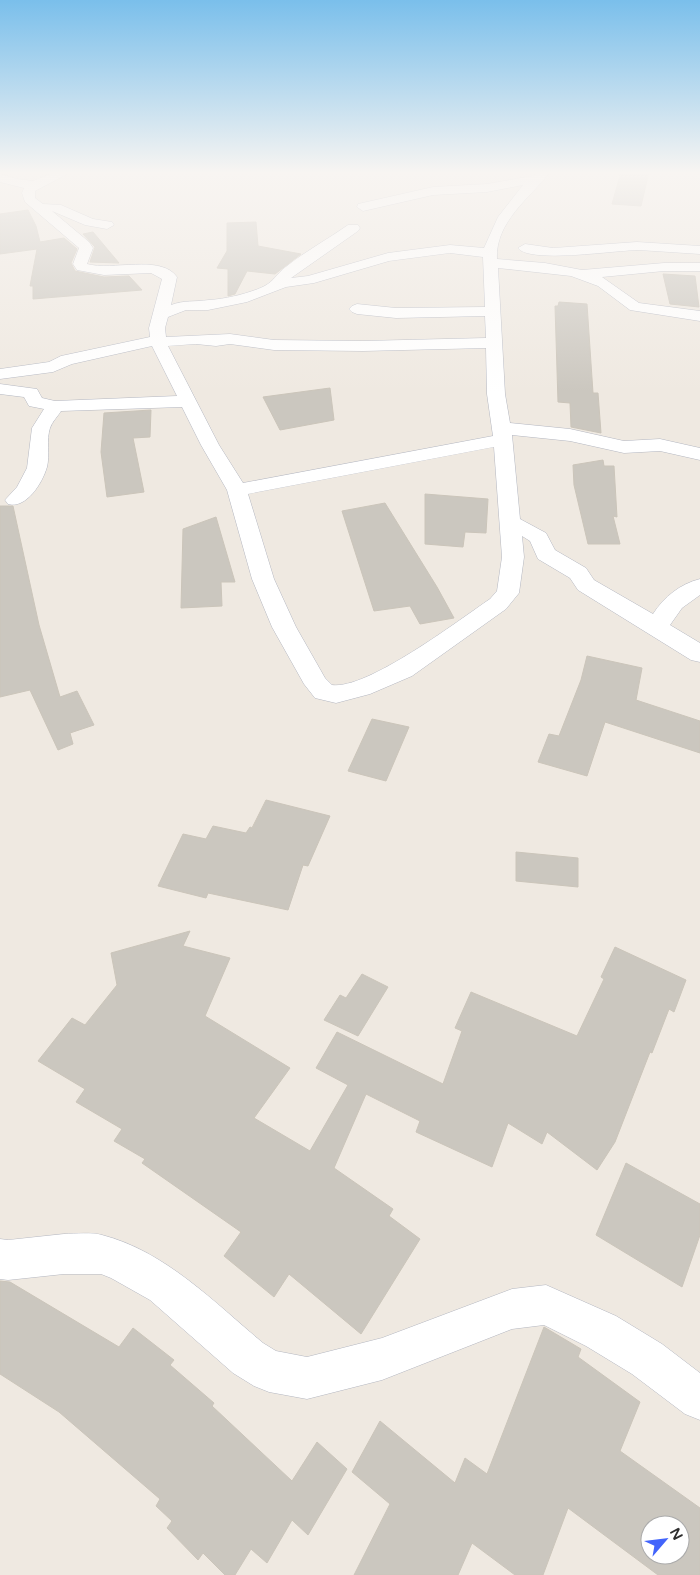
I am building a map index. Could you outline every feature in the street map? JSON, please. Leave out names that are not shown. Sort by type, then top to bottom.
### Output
[{"type":"street","points":[[84,246],[86,248],[80,264],[82,267],[99,270],[155,270],[164,272],[170,277],[157,328],[158,341],[210,445],[237,490],[263,579],[284,627],[316,684],[324,692],[336,694],[361,688],[403,670],[498,604],[508,593],[513,557],[503,434],[496,394],[491,253],[494,246]]},
{"type":"street","points":[[278,285],[281,278],[328,246]]},
{"type":"street","points":[[161,314],[184,305],[208,305],[242,299],[288,282],[309,280],[388,257],[450,249],[491,253],[553,252],[618,246],[700,250]]},
{"type":"street","points":[[491,253],[579,274],[608,285],[626,303],[635,307],[700,316]]},
{"type":"street","points":[[579,274],[664,267],[700,267]]},
{"type":"street","points":[[357,309],[396,313],[492,311]]},
{"type":"street","points":[[0,374],[53,367],[67,360],[158,341],[196,339],[214,341],[230,339],[274,345],[363,346],[493,343]]},
{"type":"street","points":[[0,389],[31,393],[35,402],[55,406],[188,401]]},
{"type":"street","points":[[15,500],[25,490],[35,474],[41,428],[55,406]]},
{"type":"street","points":[[237,490],[503,434],[570,435],[624,447],[660,444],[700,454]]},
{"type":"street","points":[[510,522],[539,537],[546,554],[578,574],[586,585],[596,592],[700,654]]},
{"type":"street","points":[[657,628],[671,603],[700,586]]},
{"type":"street","points":[[0,1259],[8,1260],[64,1254],[101,1254],[124,1262],[164,1286],[255,1362],[269,1371],[307,1378],[382,1359],[512,1309],[546,1305],[601,1331],[647,1359],[700,1399]]},
{"type":"building","points":[[0,246],[73,246],[77,249],[71,263],[75,271],[104,277],[129,276],[142,290],[33,299],[33,286],[30,286],[37,249],[0,254]]},
{"type":"building","points":[[94,246],[104,246],[119,263],[90,262],[95,247]]},
{"type":"building","points":[[227,246],[258,246],[301,254],[275,274],[247,271],[235,294],[228,296],[228,269],[217,268],[227,251]]},
{"type":"building","points":[[663,274],[695,276],[699,307],[670,304]]},
{"type":"building","points":[[559,302],[587,304],[593,393],[598,393],[601,433],[571,427],[570,403],[558,402],[555,306],[558,306]]},
{"type":"building","points":[[330,388],[334,420],[280,430],[263,397]]},
{"type":"building","points":[[151,410],[150,437],[133,438],[144,492],[107,497],[101,452],[104,413]]},
{"type":"building","points":[[603,460],[604,466],[614,466],[617,517],[613,516],[620,544],[588,544],[574,485],[573,465]]},
{"type":"building","points":[[425,494],[488,499],[486,533],[465,532],[463,547],[425,544]]},
{"type":"building","points":[[385,503],[454,618],[420,624],[410,606],[374,611],[342,511]]},
{"type":"building","points":[[0,506],[13,506],[39,625],[60,697],[77,691],[94,725],[70,733],[73,744],[58,750],[30,690],[0,697]]},
{"type":"building","points":[[216,517],[235,582],[221,582],[222,606],[181,608],[183,529]]},
{"type":"building","points":[[587,656],[642,668],[636,700],[700,721],[700,753],[605,722],[587,776],[538,762],[549,734],[559,736],[581,680]]},
{"type":"building","points":[[372,719],[409,727],[386,781],[348,771]]},
{"type":"building","points":[[266,800],[330,816],[308,866],[303,865],[288,910],[208,893],[206,898],[158,886],[183,834],[206,839],[213,826],[246,833],[250,827],[252,828]]},
{"type":"building","points":[[516,852],[578,858],[578,887],[516,881]]},
{"type":"building","points":[[190,931],[183,946],[230,958],[205,1016],[290,1068],[254,1118],[310,1151],[348,1085],[316,1068],[337,1032],[443,1084],[462,1031],[455,1028],[471,992],[577,1036],[604,979],[601,977],[615,947],[686,980],[674,1012],[669,1009],[652,1053],[650,1052],[615,1142],[597,1170],[547,1132],[542,1144],[508,1123],[492,1167],[416,1132],[420,1121],[366,1094],[334,1168],[393,1209],[389,1216],[420,1239],[361,1334],[289,1274],[274,1297],[224,1256],[241,1232],[142,1163],[145,1159],[114,1141],[122,1129],[76,1102],[85,1089],[38,1061],[72,1018],[85,1025],[117,985],[111,953]]},
{"type":"building","points":[[362,974],[388,987],[358,1036],[324,1020],[340,995],[346,998]]},
{"type":"building","points":[[626,1163],[700,1204],[700,1235],[682,1287],[596,1235]]},
{"type":"building","points":[[0,1281],[10,1282],[119,1347],[133,1328],[174,1360],[170,1365],[214,1403],[212,1406],[292,1481],[317,1442],[347,1469],[308,1535],[292,1520],[267,1563],[251,1549],[235,1575],[225,1575],[203,1553],[198,1560],[167,1528],[172,1521],[156,1506],[160,1499],[59,1412],[0,1374]]},
{"type":"building","points":[[544,1327],[581,1349],[578,1357],[640,1402],[620,1451],[700,1508],[700,1575],[658,1575],[645,1565],[690,1565],[690,1515],[640,1515],[640,1562],[568,1508],[543,1575],[515,1575],[472,1543],[458,1575],[354,1575],[390,1504],[352,1472],[380,1421],[455,1483],[465,1458],[487,1474]]}]
